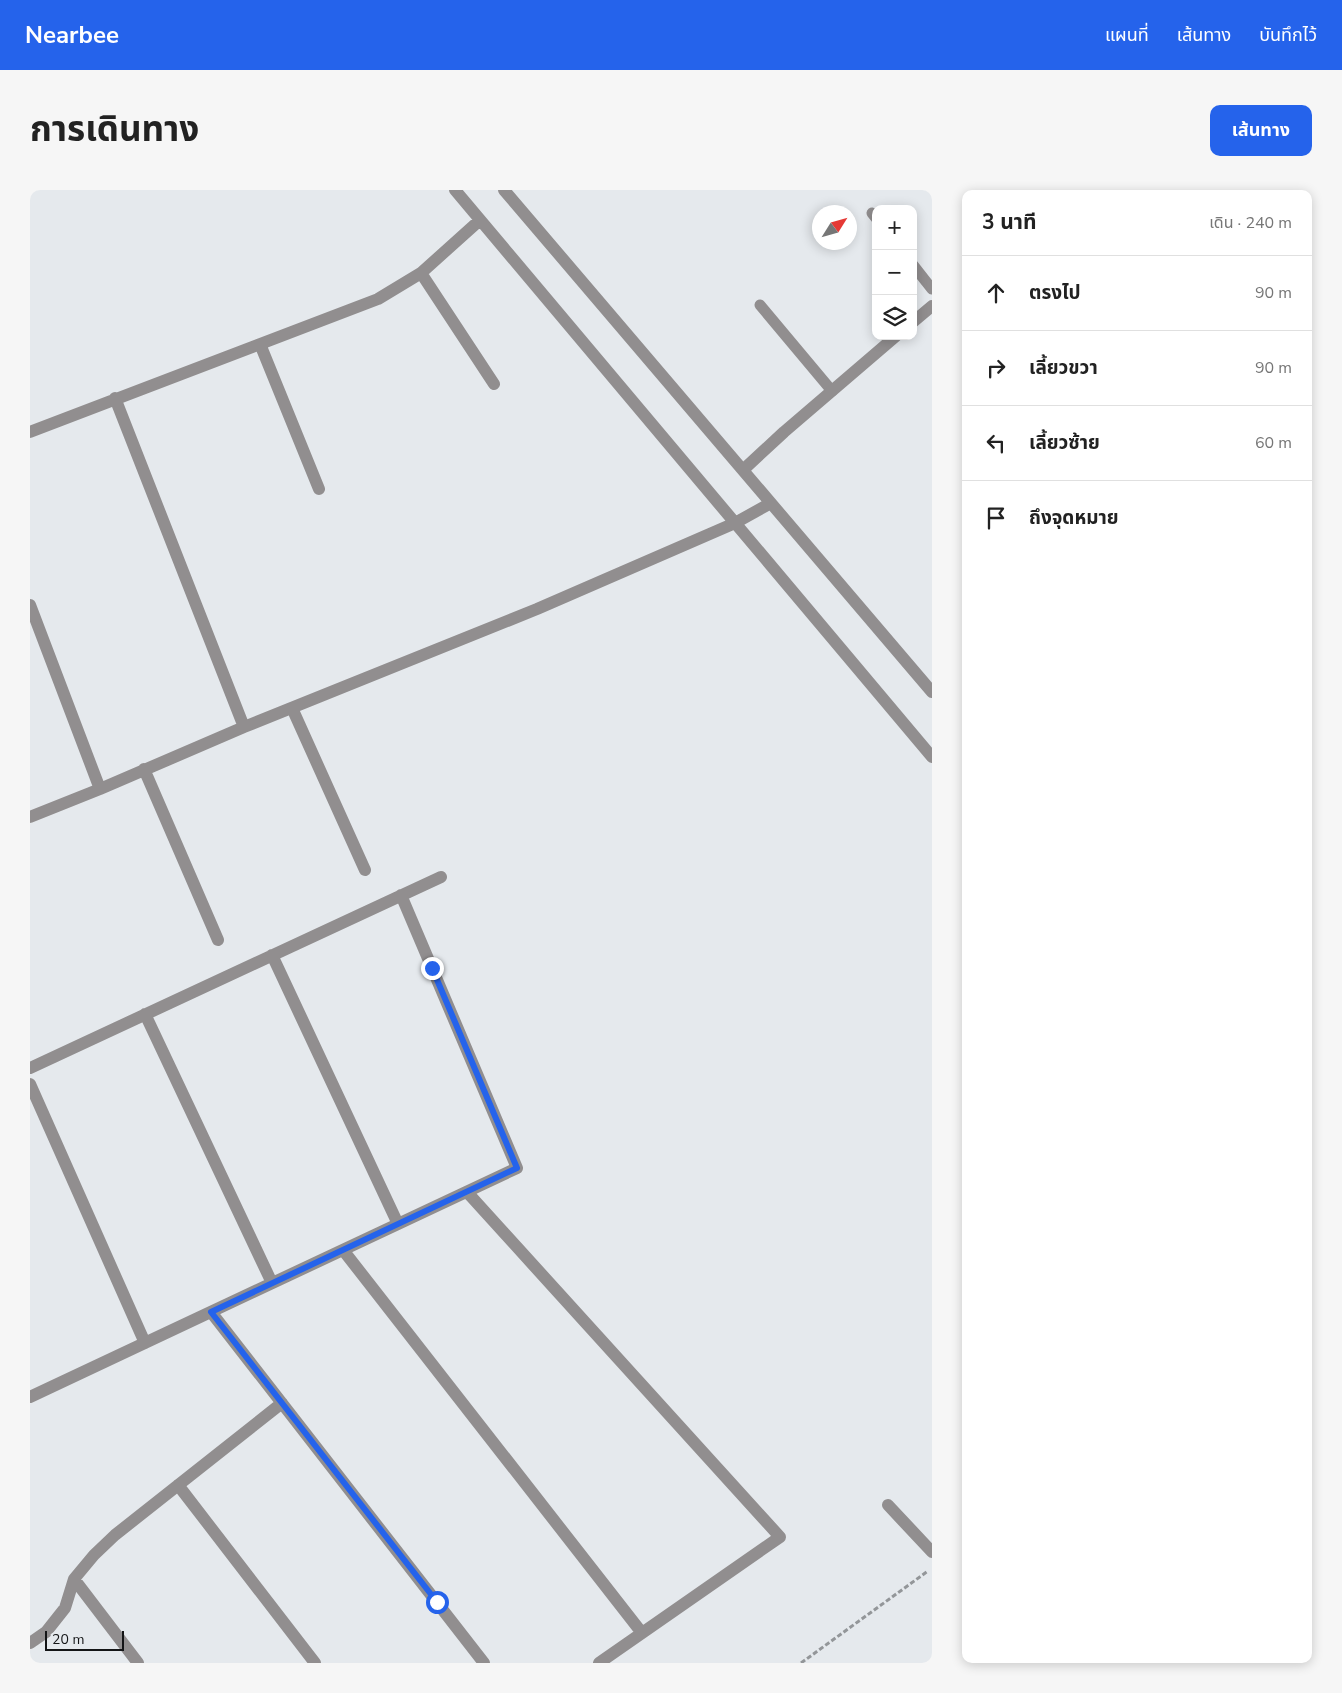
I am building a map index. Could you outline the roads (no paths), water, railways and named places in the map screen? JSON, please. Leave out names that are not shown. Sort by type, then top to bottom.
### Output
[{"type":"street","points":[[455,190],[932,757]]},
{"type":"street","points":[[504,190],[932,692]]},
{"type":"street","points":[[30,432],[378,299],[421,273],[480,220]]},
{"type":"street","points":[[421,273],[494,384]]},
{"type":"street","points":[[917,319],[932,306]]},
{"type":"street","points":[[743,470],[891,340]]},
{"type":"street","points":[[260,344],[319,489]]},
{"type":"street","points":[[115,398],[244,727]]},
{"type":"street","points":[[30,817],[244,727],[536,609],[735,523],[771,503]]},
{"type":"street","points":[[30,605],[100,789]]},
{"type":"street","points":[[292,708],[365,870]]},
{"type":"street","points":[[144,769],[218,940]]},
{"type":"street","points":[[30,1068],[441,876]]},
{"type":"street","points":[[30,1397],[517,1168],[401,895]]},
{"type":"street","points":[[272,955],[398,1224]]},
{"type":"street","points":[[145,1014],[272,1283]]},
{"type":"street","points":[[30,1084],[144,1343]]},
{"type":"street","points":[[466,1192],[780,1537],[599,1663]]},
{"type":"street","points":[[343,1250],[642,1633]]},
{"type":"street","points":[[211,1312],[484,1663]]},
{"type":"street","points":[[30,1643],[46,1632],[65,1608],[74,1579],[94,1555],[115,1535],[282,1403]]},
{"type":"street","points":[[178,1486],[315,1663]]},
{"type":"street","points":[[888,1504],[932,1552]]},
{"type":"street","points":[[74,1579],[138,1663]]},
{"type":"lane","points":[[917,270],[932,288]]},
{"type":"lane","points":[[760,305],[832,391]]}]
